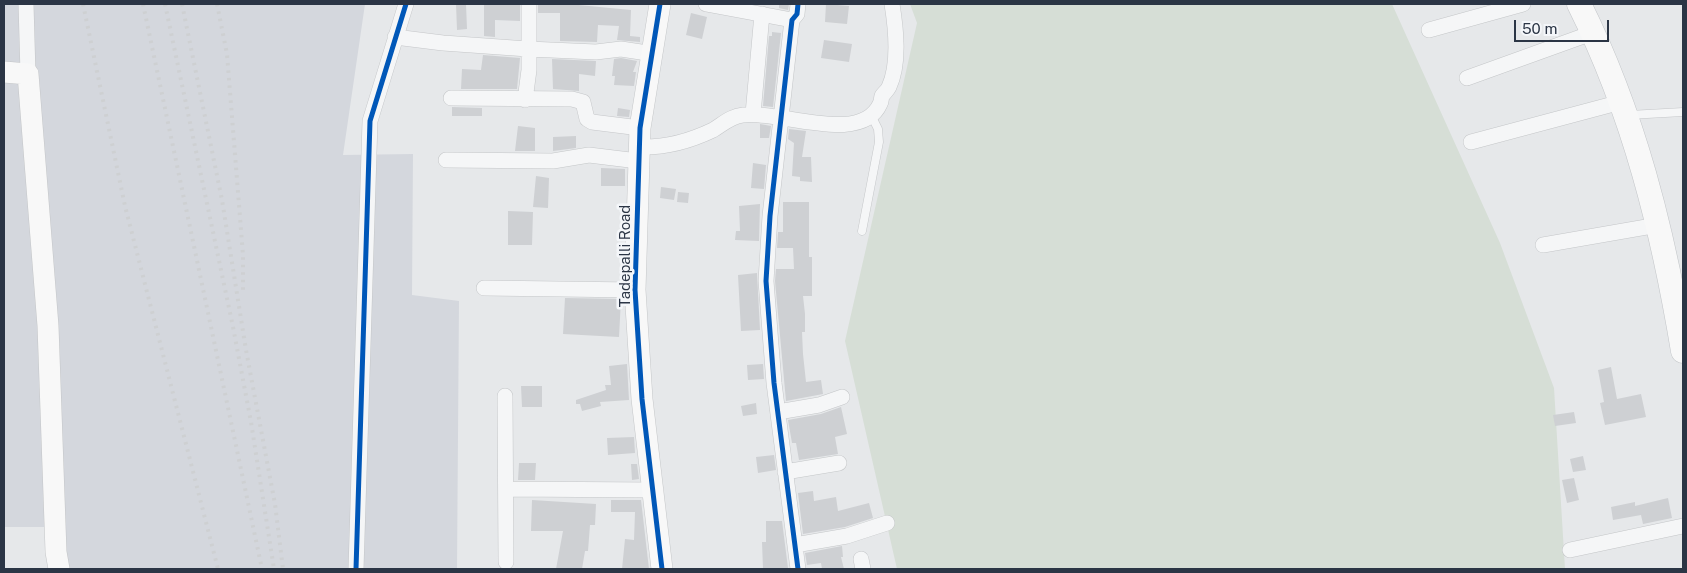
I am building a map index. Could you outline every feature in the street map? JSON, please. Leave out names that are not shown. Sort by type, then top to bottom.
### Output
[{"type":"main road","points":[[1579,4],[1624,109],[1643,164],[1669,270],[1683,351]]},
{"type":"street","points":[[26,4],[28,74],[48,326],[56,552],[59,569]]},
{"type":"street","points":[[356,569],[370,121],[406,4]]},
{"type":"street","points":[[525,100],[529,70],[529,4]]},
{"type":"street","name":"Tadepalli Road","points":[[660,4],[639,145],[635,290],[642,399],[662,569]]},
{"type":"street","points":[[706,4],[792,20]]},
{"type":"street","points":[[798,4],[797,14],[792,20],[780,116],[770,216],[766,281],[778,412],[798,569]]},
{"type":"street","points":[[451,98],[572,99],[583,102],[587,119],[639,145],[652,148],[689,140],[740,115],[780,116],[842,126],[854,123],[871,114],[880,104],[893,74],[896,26],[892,4]]},
{"type":"street","points":[[1429,30],[1523,4]]},
{"type":"street","points":[[753,114],[762,14]]},
{"type":"street","points":[[1467,78],[1592,33]]},
{"type":"street","points":[[395,37],[443,43],[596,52],[621,49],[654,54]]},
{"type":"street","points":[[4,72],[28,74]]},
{"type":"street","points":[[1471,142],[1624,109]]},
{"type":"street","points":[[446,160],[553,161],[639,145]]},
{"type":"street","points":[[1543,245],[1658,225]]},
{"type":"street","points":[[484,288],[635,290]]},
{"type":"street","points":[[505,396],[506,562]]},
{"type":"street","points":[[778,412],[819,405],[842,397]]},
{"type":"street","points":[[786,472],[839,463]]},
{"type":"street","points":[[507,489],[652,490]]},
{"type":"street","points":[[795,545],[847,536],[887,523]]},
{"type":"street","points":[[1570,550],[1683,526]]},
{"type":"lane","points":[[1624,109],[1683,112]]},
{"type":"lane","points":[[862,230],[880,142],[878,128],[871,114]]},
{"type":"shaded area","points":[[4,4],[365,4],[343,155],[413,154],[412,295],[459,301],[457,569],[68,569],[61,527],[4,527]]},
{"type":"shaded area","points":[[910,4],[1392,4],[1500,243],[1554,388],[1565,569],[897,569],[845,341],[917,23]]},
{"type":"building","points":[[456,4],[466,4],[467,29],[457,30]]},
{"type":"building","points":[[484,4],[520,4],[520,21],[495,20],[495,37],[484,36]]},
{"type":"building","points":[[538,4],[568,4],[631,10],[630,36],[640,37],[640,42],[617,40],[619,26],[598,25],[597,42],[560,41],[560,13],[538,13]]},
{"type":"building","points":[[779,4],[789,4],[788,10],[779,8]]},
{"type":"building","points":[[826,4],[849,6],[847,24],[825,22]]},
{"type":"building","points":[[691,13],[707,17],[702,39],[686,35]]},
{"type":"building","points":[[772,32],[781,33],[773,107],[763,106],[769,36],[772,36]]},
{"type":"building","points":[[824,40],[852,44],[849,62],[821,58]]},
{"type":"building","points":[[483,55],[520,58],[517,89],[461,89],[462,69],[481,70]]},
{"type":"building","points":[[621,58],[637,61],[633,72],[636,72],[634,86],[614,85],[615,76],[612,76],[614,59]]},
{"type":"building","points":[[552,59],[596,61],[595,76],[579,74],[579,91],[553,89]]},
{"type":"building","points":[[452,107],[482,108],[482,116],[452,116]]},
{"type":"building","points":[[618,108],[630,110],[629,117],[617,116]]},
{"type":"building","points":[[760,124],[771,126],[769,138],[760,138]]},
{"type":"building","points":[[518,126],[535,128],[535,151],[515,151]]},
{"type":"building","points":[[789,129],[806,131],[802,157],[811,157],[812,182],[800,181],[800,177],[792,176],[794,143],[788,139]]},
{"type":"building","points":[[576,136],[576,148],[553,151],[553,137]]},
{"type":"building","points":[[753,163],[766,165],[764,189],[751,188]]},
{"type":"building","points":[[601,168],[625,169],[625,186],[601,186]]},
{"type":"building","points":[[536,176],[549,178],[548,208],[533,207]]},
{"type":"building","points":[[661,187],[676,189],[674,200],[660,198]]},
{"type":"building","points":[[678,192],[689,193],[688,203],[677,202]]},
{"type":"building","points":[[783,202],[809,202],[809,257],[812,257],[812,296],[803,296],[805,332],[802,332],[803,354],[806,382],[821,380],[823,394],[786,401],[775,281],[776,269],[794,269],[793,248],[777,248],[778,232],[783,232]]},
{"type":"building","points":[[760,204],[759,241],[735,240],[736,231],[740,231],[739,206]]},
{"type":"building","points":[[508,211],[533,212],[532,245],[508,245]]},
{"type":"building","points":[[757,273],[760,330],[741,331],[738,275]]},
{"type":"building","points":[[565,298],[621,299],[619,337],[563,334]]},
{"type":"building","points":[[627,364],[629,400],[600,402],[601,406],[582,411],[580,404],[576,404],[576,400],[606,390],[605,385],[611,385],[609,366]]},
{"type":"building","points":[[763,364],[764,379],[748,380],[747,365]]},
{"type":"building","points":[[1611,367],[1617,399],[1641,394],[1646,417],[1605,425],[1600,403],[1604,402],[1598,370]]},
{"type":"building","points":[[521,386],[542,386],[542,407],[522,407]]},
{"type":"building","points":[[756,403],[757,414],[743,416],[741,406]]},
{"type":"building","points":[[841,407],[847,434],[835,437],[838,454],[799,460],[796,443],[792,443],[788,420],[821,414]]},
{"type":"building","points":[[1574,412],[1576,423],[1555,426],[1553,415]]},
{"type":"building","points":[[634,437],[635,453],[608,455],[607,438]]},
{"type":"building","points":[[774,455],[776,470],[758,473],[756,457]]},
{"type":"building","points":[[1583,456],[1586,470],[1573,472],[1570,459]]},
{"type":"building","points":[[519,463],[536,463],[535,480],[518,480]]},
{"type":"building","points":[[631,464],[637,464],[639,479],[632,480]]},
{"type":"building","points":[[1574,478],[1579,500],[1567,503],[1562,480]]},
{"type":"building","points":[[813,491],[814,501],[836,497],[838,511],[869,503],[873,518],[845,527],[803,534],[798,493]]},
{"type":"building","points":[[1668,498],[1672,518],[1643,524],[1641,515],[1613,520],[1611,507],[1635,502],[1635,506]]},
{"type":"building","points":[[532,500],[596,504],[595,525],[590,525],[588,551],[585,551],[582,569],[556,569],[563,531],[531,531]]},
{"type":"building","points":[[611,500],[641,500],[649,569],[622,569],[625,539],[634,540],[635,512],[611,512]]},
{"type":"building","points":[[766,521],[782,521],[788,568],[763,569],[762,542],[766,542]]},
{"type":"building","points":[[842,546],[843,557],[841,557],[844,569],[822,569],[821,563],[807,565],[805,553]]},
{"type":"railway","points":[[83,4],[125,206],[218,569]]},
{"type":"railway","points":[[143,4],[262,569]]},
{"type":"railway","points":[[165,4],[233,327],[251,422],[274,569]]},
{"type":"railway","points":[[182,4],[222,200],[246,350],[275,504],[283,569]]},
{"type":"railway","points":[[217,4],[227,54],[243,255],[243,292]]},
{"type":"cycle path","points":[[356,569],[370,121],[406,4]]},
{"type":"cycle path","points":[[660,4],[640,128],[635,290],[642,399],[662,569]]},
{"type":"cycle path","points":[[798,4],[797,14],[792,20],[770,216],[766,281],[774,383],[798,569]]}]
